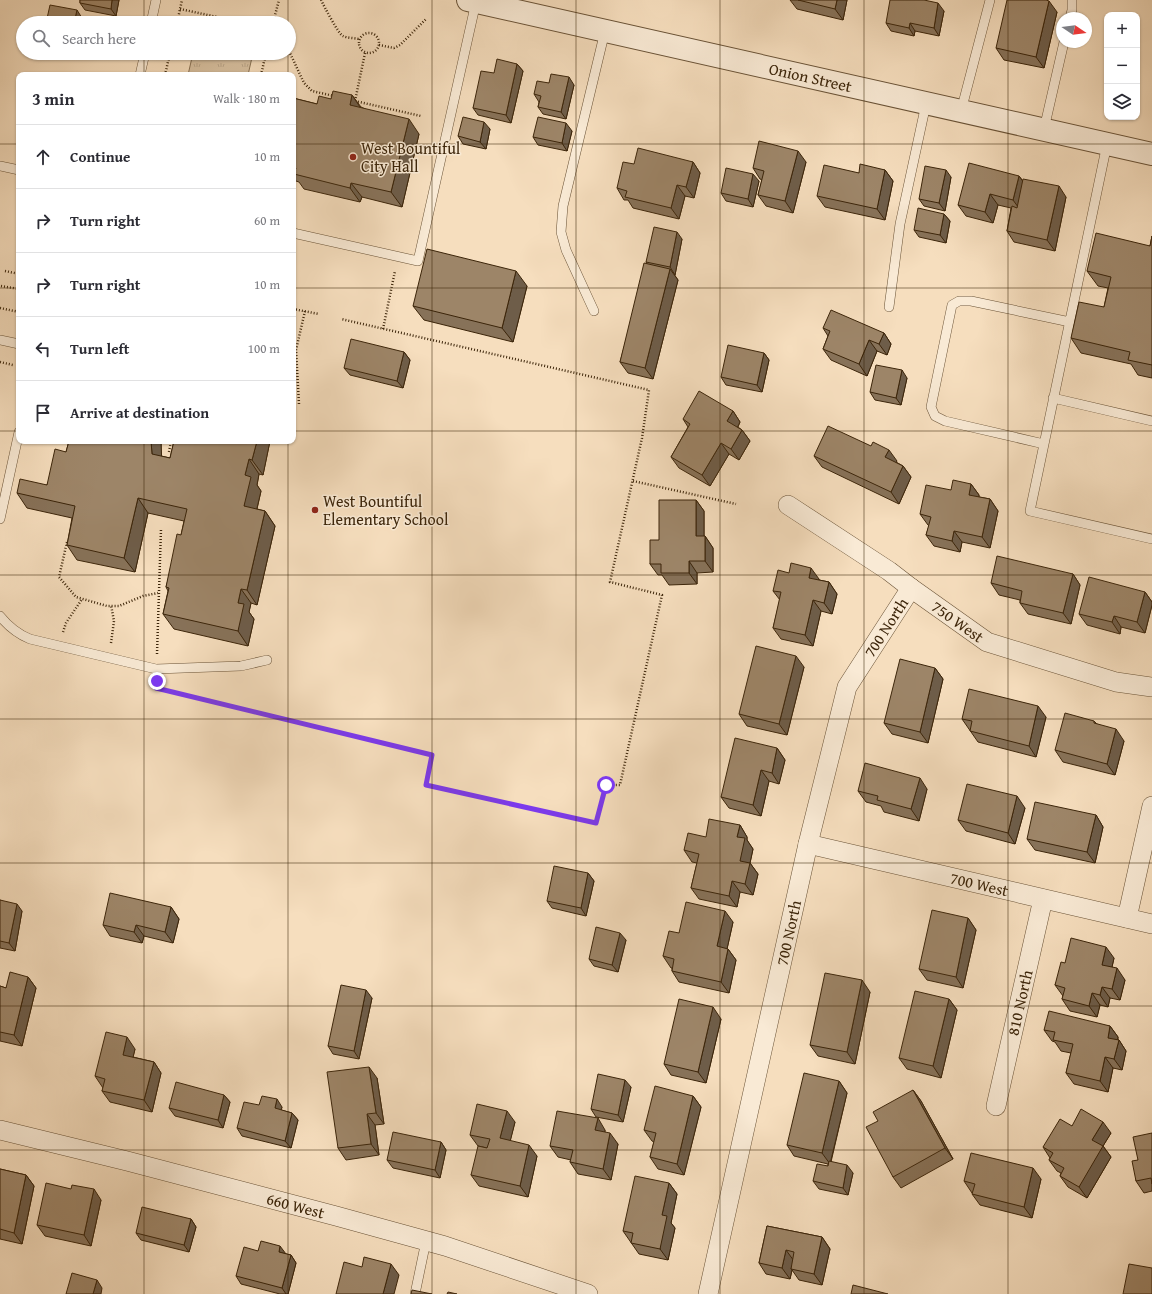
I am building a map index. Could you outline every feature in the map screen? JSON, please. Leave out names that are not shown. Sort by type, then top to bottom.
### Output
[{"type":"street","name":"Onion Street","points":[[472,1],[521,6],[605,31],[1152,154]]},
{"type":"street","name":"750 West","points":[[788,505],[889,570],[911,588],[987,642],[1116,682],[1152,687]]},
{"type":"street","name":"700 North","points":[[708,1294],[808,844],[847,687],[911,588]]},
{"type":"street","points":[[1127,918],[1152,806]]},
{"type":"street","name":"700 West","points":[[808,844],[1152,924]]},
{"type":"street","name":"810 North","points":[[996,1106],[1044,899]]},
{"type":"street","name":"660 West","points":[[0,1130],[127,1161],[426,1241],[588,1294]]},
{"type":"lane","points":[[153,16],[156,0]]},
{"type":"lane","points":[[961,111],[990,0]]},
{"type":"lane","points":[[1072,0],[1072,12]]},
{"type":"lane","points":[[296,234],[418,261],[472,1]]},
{"type":"lane","points":[[594,311],[566,250],[561,232],[563,206],[605,31]]},
{"type":"lane","points":[[1044,129],[1063,48]]},
{"type":"lane","points":[[141,72],[143,60]]},
{"type":"lane","points":[[890,307],[900,224],[926,104]]},
{"type":"lane","points":[[1107,144],[1030,511],[1152,539]]},
{"type":"lane","points":[[0,166],[16,169]]},
{"type":"lane","points":[[1044,444],[945,421],[935,416],[931,407],[952,305],[959,301],[971,301],[1070,322]]},
{"type":"lane","points":[[0,340],[16,343]]},
{"type":"lane","points":[[1054,398],[1152,421]]},
{"type":"lane","points":[[0,519],[16,444]]},
{"type":"lane","points":[[0,616],[5,623],[22,636],[156,669],[241,666],[267,660]]},
{"type":"lane","points":[[415,1294],[426,1241]]},
{"type":"path","points":[[178,16],[182,0]]},
{"type":"path","points":[[275,16],[279,0]]},
{"type":"path","points":[[321,0],[338,32],[342,36],[359,39]]},
{"type":"path","points":[[180,9],[212,16]]},
{"type":"path","points":[[378,45],[394,48],[400,45],[426,19]]},
{"type":"path","points":[[370,33],[378,39],[377,49],[372,53],[365,53],[360,49],[359,39],[364,34],[370,33]]},
{"type":"path","points":[[365,53],[355,101],[421,116]]},
{"type":"path","points":[[166,72],[168,60]]},
{"type":"path","points":[[262,72],[264,60]]},
{"type":"path","points":[[293,60],[304,83],[312,91],[340,98]]},
{"type":"path","points":[[5,271],[16,273]]},
{"type":"path","points":[[383,329],[392,284]]},
{"type":"path","points":[[1,286],[16,288]]},
{"type":"path","points":[[0,308],[16,311]]},
{"type":"path","points":[[296,310],[319,314]]},
{"type":"path","points":[[298,404],[296,350],[305,311]]},
{"type":"path","points":[[161,529],[156,688],[432,755],[426,785],[596,823],[606,785],[620,785],[662,595],[610,582],[642,438],[649,390],[340,320]]},
{"type":"path","points":[[0,362],[13,365]]},
{"type":"path","points":[[170,452],[171,444]]},
{"type":"path","points":[[633,481],[736,504]]},
{"type":"path","points":[[67,542],[59,577],[76,597],[107,606],[119,606],[143,596],[158,593]]},
{"type":"path","points":[[59,646],[66,623],[82,599]]},
{"type":"path","points":[[108,658],[114,621],[111,605]]},
{"type":"green space","points":[[191,60],[251,60],[249,72],[189,72]]},
{"type":"building","points":[[80,0],[112,0],[111,9],[80,3]]},
{"type":"building","points":[[798,0],[837,0],[835,9]]},
{"type":"building","points":[[890,0],[924,0],[938,3],[934,28],[910,23],[909,28],[886,23]]},
{"type":"building","points":[[1007,0],[1049,1],[1036,57],[996,48]]},
{"type":"building","points":[[50,5],[77,10],[76,16],[48,16]]},
{"type":"building","points":[[497,59],[517,64],[506,115],[473,108],[481,71],[494,73]]},
{"type":"building","points":[[551,74],[569,77],[561,112],[538,107],[541,96],[534,94],[537,81],[549,83]]},
{"type":"building","name":"West Bountiful City Hall","points":[[333,91],[352,95],[350,105],[409,119],[391,192],[351,183],[350,188],[296,174],[296,99],[317,104],[319,96],[331,99]]},
{"type":"building","points":[[463,117],[484,122],[480,142],[458,136]]},
{"type":"building","points":[[538,117],[566,123],[562,143],[533,137]]},
{"type":"building","points":[[759,141],[798,151],[785,201],[758,195],[764,171],[753,168]]},
{"type":"building","points":[[638,148],[693,162],[686,187],[677,185],[671,208],[625,197],[627,191],[617,188],[623,162],[634,164]]},
{"type":"building","points":[[969,163],[1019,176],[1013,200],[990,194],[985,212],[958,205]]},
{"type":"building","points":[[860,164],[885,170],[877,209],[817,196],[824,165],[859,173]]},
{"type":"building","points":[[925,166],[946,170],[939,203],[919,199]]},
{"type":"building","points":[[726,168],[753,174],[748,199],[721,193]]},
{"type":"building","points":[[1023,179],[1059,186],[1047,240],[1007,231],[1012,206],[1017,208]]},
{"type":"building","points":[[918,208],[944,214],[940,235],[914,230]]},
{"type":"building","points":[[654,227],[677,232],[670,267],[646,262]]},
{"type":"building","points":[[1096,233],[1150,246],[1152,236],[1152,365],[1128,360],[1130,352],[1071,338],[1079,302],[1104,307],[1111,277],[1087,271]]},
{"type":"building","points":[[427,249],[516,271],[502,328],[413,306]]},
{"type":"building","points":[[644,263],[670,269],[645,368],[620,362]]},
{"type":"building","points":[[831,310],[884,333],[879,344],[869,340],[859,364],[823,349],[830,331],[823,328]]},
{"type":"building","points":[[351,339],[404,352],[397,381],[344,368]]},
{"type":"building","points":[[728,345],[764,353],[757,385],[721,377]]},
{"type":"building","points":[[876,365],[902,370],[896,398],[870,392]]},
{"type":"building","points":[[699,391],[733,411],[727,421],[742,430],[731,449],[721,443],[702,475],[671,457],[690,424],[683,419]]},
{"type":"building","points":[[828,426],[871,446],[873,442],[889,450],[885,457],[903,466],[891,492],[814,456]]},
{"type":"building","points":[[68,444],[151,444],[152,454],[170,458],[173,444],[256,444],[252,460],[249,459],[245,475],[251,477],[244,506],[265,511],[247,590],[241,589],[238,603],[244,604],[238,631],[163,614],[169,588],[166,587],[177,534],[181,535],[187,509],[138,498],[124,558],[67,545],[75,506],[17,493],[20,479],[47,485],[55,449],[66,452]]},
{"type":"building","points":[[953,480],[971,484],[969,495],[990,499],[982,537],[954,531],[952,541],[926,535],[931,517],[920,514],[926,485],[951,490]]},
{"type":"building","points":[[659,500],[696,500],[696,536],[705,536],[705,561],[689,561],[689,573],[661,573],[661,564],[650,564],[650,540],[659,540]]},
{"type":"building","points":[[997,556],[1073,574],[1063,613],[1020,603],[1022,591],[991,583]]},
{"type":"building","points":[[791,563],[811,568],[809,578],[829,582],[824,603],[813,600],[805,635],[773,628],[781,592],[773,591],[778,570],[789,573]]},
{"type":"building","points":[[1089,577],[1145,592],[1137,622],[1114,616],[1112,622],[1079,614]]},
{"type":"building","points":[[756,646],[796,656],[779,724],[739,714]]},
{"type":"building","points":[[900,659],[935,668],[920,732],[884,723]]},
{"type":"building","points":[[969,689],[1038,706],[1029,746],[970,731],[972,721],[962,719]]},
{"type":"building","points":[[1065,713],[1116,729],[1107,764],[1055,750]]},
{"type":"building","points":[[735,738],[777,748],[772,773],[761,770],[753,805],[721,797]]},
{"type":"building","points":[[865,763],[920,778],[911,809],[877,800],[878,796],[858,791]]},
{"type":"building","points":[[967,784],[1017,796],[1008,833],[958,820]]},
{"type":"building","points":[[1035,802],[1096,815],[1087,852],[1027,839]]},
{"type":"building","points":[[709,819],[740,825],[737,837],[745,838],[740,861],[750,863],[745,884],[732,881],[729,896],[691,888],[699,854],[684,850],[688,833],[706,837]]},
{"type":"building","points":[[554,866],[588,873],[581,908],[547,901]]},
{"type":"building","points":[[110,893],[171,907],[165,932],[136,925],[134,932],[103,925]]},
{"type":"building","points":[[0,900],[17,904],[9,943],[0,941]]},
{"type":"building","points":[[686,902],[725,911],[717,946],[728,949],[721,982],[672,971],[674,959],[663,956],[669,931],[679,933]]},
{"type":"building","points":[[932,910],[968,918],[956,977],[919,969]]},
{"type":"building","points":[[596,927],[620,933],[612,965],[589,959]]},
{"type":"building","points":[[1071,938],[1106,947],[1102,965],[1117,968],[1112,989],[1102,987],[1100,995],[1092,993],[1089,1006],[1062,999],[1065,988],[1055,985],[1061,962],[1065,963]]},
{"type":"building","points":[[10,972],[28,977],[14,1035],[0,1032],[0,986],[6,988]]},
{"type":"building","points":[[825,973],[862,980],[847,1052],[810,1045]]},
{"type":"building","points":[[341,985],[366,990],[354,1051],[328,1046]]},
{"type":"building","points":[[915,991],[949,999],[933,1066],[899,1058]]},
{"type":"building","points":[[679,999],[713,1007],[698,1072],[664,1064]]},
{"type":"building","points":[[1049,1011],[1110,1026],[1108,1038],[1119,1040],[1114,1059],[1105,1057],[1100,1081],[1066,1073],[1073,1044],[1053,1040],[1055,1032],[1044,1030]]},
{"type":"building","points":[[106,1032],[127,1037],[123,1055],[154,1062],[144,1100],[102,1091],[105,1079],[95,1076]]},
{"type":"building","points":[[369,1067],[376,1113],[367,1114],[371,1144],[338,1148],[327,1072]]},
{"type":"building","points":[[804,1073],[839,1081],[822,1153],[787,1145]]},
{"type":"building","points":[[598,1074],[625,1080],[618,1115],[591,1109]]},
{"type":"building","points":[[176,1082],[224,1095],[218,1120],[169,1108]]},
{"type":"building","points":[[655,1086],[693,1096],[677,1164],[650,1157],[656,1133],[644,1130]]},
{"type":"building","points":[[913,1090],[945,1148],[893,1177],[866,1127],[878,1121],[873,1112]]},
{"type":"building","points":[[262,1096],[277,1099],[275,1108],[292,1113],[285,1141],[237,1128],[244,1102],[259,1105]]},
{"type":"building","points":[[477,1104],[507,1111],[500,1138],[529,1145],[520,1186],[471,1175],[478,1146],[487,1148],[490,1139],[470,1135]]},
{"type":"building","points":[[1081,1109],[1103,1122],[1092,1140],[1103,1146],[1079,1187],[1060,1176],[1064,1168],[1049,1160],[1053,1153],[1043,1147],[1060,1119],[1072,1126]]},
{"type":"building","points":[[557,1111],[598,1118],[595,1130],[610,1133],[603,1169],[570,1162],[573,1150],[550,1146]]},
{"type":"building","points":[[393,1132],[441,1142],[435,1170],[387,1160]]},
{"type":"building","points":[[1152,1133],[1152,1184],[1151,1178],[1136,1181],[1132,1161],[1138,1160],[1133,1137]]},
{"type":"building","points":[[971,1153],[1033,1168],[1024,1207],[972,1194],[975,1184],[964,1181]]},
{"type":"building","points":[[829,1161],[847,1165],[843,1188],[813,1181],[817,1164],[828,1166]]},
{"type":"building","points":[[0,1169],[26,1175],[14,1233],[0,1229]]},
{"type":"building","points":[[635,1176],[669,1183],[662,1215],[667,1216],[660,1249],[631,1243],[633,1233],[623,1231]]},
{"type":"building","points":[[46,1183],[71,1189],[72,1185],[94,1189],[84,1235],[37,1225]]},
{"type":"building","points":[[142,1207],[191,1219],[184,1245],[136,1233]]},
{"type":"building","points":[[767,1226],[822,1237],[814,1274],[791,1269],[794,1252],[786,1250],[782,1268],[759,1263]]},
{"type":"building","points":[[261,1241],[280,1246],[279,1252],[291,1255],[282,1288],[236,1276],[244,1247],[258,1251]]},
{"type":"building","points":[[364,1257],[391,1264],[383,1294],[336,1294],[344,1262],[362,1267]]},
{"type":"building","points":[[1129,1264],[1152,1268],[1152,1294],[1123,1294]]},
{"type":"building","points":[[72,1273],[97,1280],[93,1294],[66,1294]]},
{"type":"building","points":[[853,1285],[888,1294],[851,1294]]},
{"type":"building","points":[[412,1290],[432,1294],[411,1294]]},
{"type":"place","name":"West Bountiful City Hall","points":[[353,157]]},
{"type":"place","name":"West Bountiful Elementary School","points":[[315,510]]},
{"type":"route","points":[[157,681],[156,688],[432,755],[426,785],[596,823],[606,785]]}]
